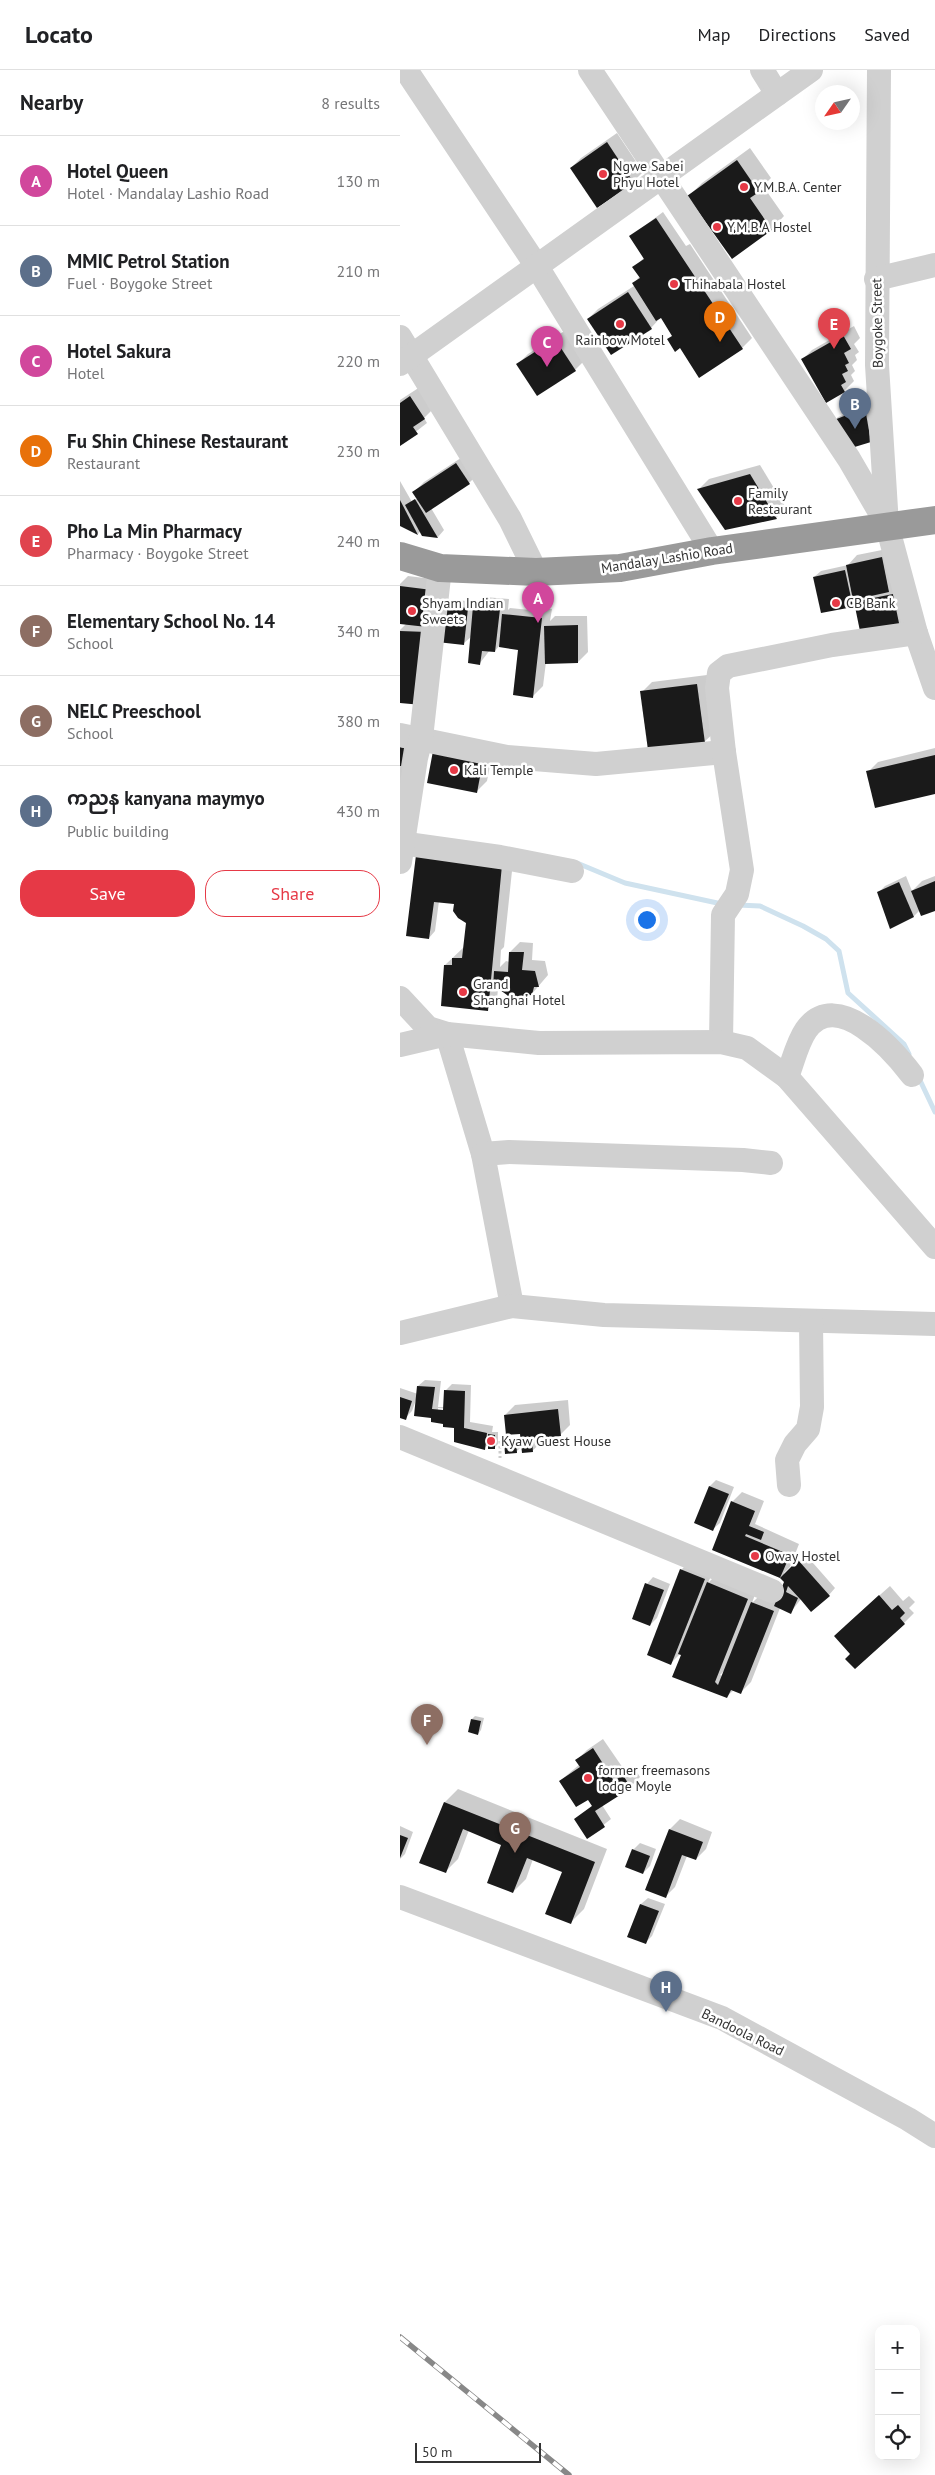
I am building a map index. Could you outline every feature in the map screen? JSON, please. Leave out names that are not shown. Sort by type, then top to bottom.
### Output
[{"type":"highway","name":"Mandalay Lashio Road","points":[[400,556],[440,568],[536,572],[620,568],[712,551],[887,525],[935,520]]},
{"type":"street","points":[[406,70],[536,265],[712,551]]},
{"type":"street","points":[[590,70],[849,459],[887,525]]},
{"type":"street","points":[[762,70],[776,94]]},
{"type":"street","points":[[536,572],[510,520],[404,352],[536,265],[811,70]]},
{"type":"street","name":"Boygoke Street","points":[[879,70],[876,279],[877,365],[887,525],[916,633],[935,688]]},
{"type":"street","points":[[876,279],[935,265]]},
{"type":"street","points":[[440,568],[411,737],[416,758],[401,850],[500,857],[572,871]]},
{"type":"street","points":[[721,1042],[723,915],[736,894],[742,870],[724,752],[717,688],[719,673],[728,666],[832,645],[916,633]]},
{"type":"street","points":[[411,737],[508,757],[596,764],[724,752]]},
{"type":"street","points":[[400,998],[428,1028],[446,1034],[539,1043],[721,1042],[747,1048],[787,1077],[935,1247]]},
{"type":"street","points":[[787,1077],[806,1030],[816,1021],[826,1016],[845,1018],[870,1030],[898,1055],[912,1074]]},
{"type":"street","points":[[400,1045],[446,1034]]},
{"type":"street","points":[[446,1034],[483,1154],[512,1306]]},
{"type":"street","points":[[483,1154],[509,1152],[744,1160],[771,1163]]},
{"type":"street","points":[[400,1333],[512,1306],[604,1315],[935,1324]]},
{"type":"street","points":[[789,1486],[787,1460],[795,1444],[808,1429],[812,1407],[811,1321]]},
{"type":"street","points":[[400,1437],[772,1591]]},
{"type":"street","name":"Bandoola Road","points":[[400,1897],[722,2018],[908,2118],[935,2136]]},
{"type":"building","points":[[607,142],[634,183],[597,208],[570,168]]},
{"type":"building","points":[[737,160],[759,192],[750,198],[772,230],[732,259],[687,196]]},
{"type":"building","points":[[656,218],[743,349],[699,378],[680,348],[675,352],[667,339],[672,336],[661,318],[656,321],[632,283],[640,278],[632,267],[644,259],[629,236]]},
{"type":"building","points":[[628,292],[652,329],[611,355],[587,319]]},
{"type":"building","points":[[843,335],[851,349],[844,353],[849,363],[845,365],[848,371],[842,374],[846,382],[841,385],[845,392],[826,403],[801,359]]},
{"type":"building","points":[[555,339],[576,371],[537,396],[516,364]]},
{"type":"building","points":[[410,396],[425,419],[413,427],[418,434],[400,446],[400,403]]},
{"type":"building","points":[[865,408],[871,442],[848,449],[834,420]]},
{"type":"building","points":[[456,463],[470,484],[426,513],[412,492]]},
{"type":"building","points":[[750,474],[777,519],[725,530],[697,489]]},
{"type":"building","points":[[415,499],[438,538],[422,536],[405,505]]},
{"type":"building","points":[[400,500],[418,535],[400,526]]},
{"type":"building","points":[[882,557],[889,592],[853,600],[846,565]]},
{"type":"building","points":[[845,570],[853,607],[821,613],[813,577]]},
{"type":"building","points":[[400,586],[432,590],[427,627],[400,624]]},
{"type":"building","points":[[893,594],[900,628],[861,636],[854,602]]},
{"type":"building","points":[[441,605],[468,608],[464,645],[437,642]]},
{"type":"building","points":[[473,606],[500,609],[495,652],[482,651],[480,665],[468,663]]},
{"type":"building","points":[[502,614],[542,618],[533,698],[513,695],[518,650],[499,647]]},
{"type":"building","points":[[578,625],[578,663],[545,664],[544,626]]},
{"type":"building","points":[[400,631],[427,632],[422,705],[400,703]]},
{"type":"building","points":[[697,684],[705,743],[648,750],[640,691]]},
{"type":"building","points":[[400,747],[404,748],[401,766],[400,766]]},
{"type":"building","points":[[433,751],[483,760],[477,793],[427,783]]},
{"type":"building","points":[[935,755],[935,794],[875,808],[866,771]]},
{"type":"building","points":[[416,855],[502,865],[488,1011],[441,1006],[444,965],[452,965],[452,958],[462,958],[466,923],[458,918],[453,911],[454,904],[434,902],[429,939],[406,936]]},
{"type":"building","points":[[935,881],[935,911],[921,916],[911,891]]},
{"type":"building","points":[[899,882],[914,917],[890,929],[877,892]]},
{"type":"building","points":[[509,952],[524,952],[522,970],[535,971],[539,987],[534,987],[532,995],[525,995],[525,1004],[507,1004],[507,995],[500,990],[493,989],[494,971],[508,972]]},
{"type":"building","points":[[417,1386],[435,1387],[432,1409],[443,1410],[444,1390],[465,1391],[464,1428],[487,1433],[485,1450],[454,1442],[454,1428],[443,1427],[443,1424],[431,1422],[431,1418],[414,1416]]},
{"type":"building","points":[[400,1397],[412,1401],[406,1420],[400,1418]]},
{"type":"building","points":[[558,1409],[561,1436],[532,1439],[533,1452],[522,1453],[520,1434],[506,1435],[504,1415]]},
{"type":"building","points":[[488,1434],[495,1435],[495,1449],[488,1449]]},
{"type":"building","points":[[516,1440],[517,1453],[505,1454],[504,1441]]},
{"type":"building","points":[[709,1486],[729,1494],[713,1531],[694,1523]]},
{"type":"building","points":[[731,1501],[755,1511],[749,1526],[764,1532],[761,1540],[746,1534],[745,1536],[790,1555],[780,1578],[712,1550]]},
{"type":"building","points":[[798,1560],[830,1596],[811,1612],[788,1586],[786,1592],[798,1598],[791,1614],[774,1606],[784,1582],[780,1578]]},
{"type":"building","points":[[680,1569],[705,1579],[671,1665],[647,1655]]},
{"type":"building","points":[[707,1582],[748,1599],[715,1682],[718,1685],[751,1602],[774,1611],[741,1694],[731,1690],[727,1698],[672,1677],[681,1655],[678,1654]]},
{"type":"building","points":[[645,1583],[664,1590],[650,1626],[632,1619]]},
{"type":"building","points":[[879,1595],[892,1610],[898,1605],[905,1613],[900,1618],[905,1624],[855,1669],[845,1659],[850,1654],[834,1636]]},
{"type":"building","points":[[471,1719],[481,1721],[478,1735],[468,1732]]},
{"type":"building","name":"former freemasons lodge Moyle","points":[[593,1748],[614,1781],[623,1775],[631,1788],[595,1811],[605,1827],[587,1839],[574,1819],[592,1806],[588,1800],[576,1807],[559,1781],[580,1767],[575,1760]]},
{"type":"building","points":[[444,1802],[595,1862],[571,1924],[545,1914],[562,1872],[527,1858],[513,1893],[487,1883],[501,1845],[463,1829],[446,1873],[419,1863]]},
{"type":"building","points":[[669,1829],[703,1842],[696,1860],[682,1855],[666,1898],[645,1890]]},
{"type":"building","points":[[400,1835],[408,1838],[400,1858]]},
{"type":"building","points":[[632,1849],[650,1856],[643,1874],[625,1867]]},
{"type":"building","points":[[640,1904],[659,1911],[646,1944],[627,1937]]},
{"type":"waterway","points":[[577,863],[625,883],[722,904]]},
{"type":"waterway","points":[[738,905],[760,906],[826,939],[839,951],[848,993],[904,1044],[909,1054]]},
{"type":"waterway","points":[[918,1076],[935,1112]]},
{"type":"railway","points":[[400,2337],[569,2475]]},
{"type":"place","name":"Ngwe Sabei Phyu Hotel","points":[[603,174]]},
{"type":"place","name":"Y.M.B.A. Center","points":[[744,187]]},
{"type":"place","name":"Y.M.B.A Hostel","points":[[717,227]]},
{"type":"place","name":"Thihabala Hostel","points":[[674,284]]},
{"type":"place","name":"Rainbow Motel","points":[[620,324]]},
{"type":"place","name":"Fu Shin Chinese Restaurant","points":[[720,342]]},
{"type":"place","name":"Pho La Min Pharmacy","points":[[834,349]]},
{"type":"place","name":"Hotel Sakura","points":[[547,367]]},
{"type":"place","name":"MMIC Petrol Station","points":[[855,429]]},
{"type":"place","name":"Family Restaurant","points":[[738,501]]},
{"type":"place","name":"CB Bank","points":[[836,603]]},
{"type":"place","name":"Shyam Indian Sweets","points":[[412,611]]},
{"type":"place","name":"Hotel Queen","points":[[538,623]]},
{"type":"place","name":"Kali Temple","points":[[454,770]]},
{"type":"place","name":"Grand Shanghai Hotel","points":[[463,992]]},
{"type":"place","name":"Kyaw Guest House","points":[[491,1441]]},
{"type":"place","name":"Oway Hostel","points":[[755,1556]]},
{"type":"place","name":"Elementary School No. 14","points":[[427,1745]]},
{"type":"place","name":"former freemasons lodge Moyle","points":[[588,1778]]},
{"type":"place","name":"NELC Preeschool","points":[[515,1853]]},
{"type":"place","name":"ကညန kanyana maymyo","points":[[666,2012]]}]
